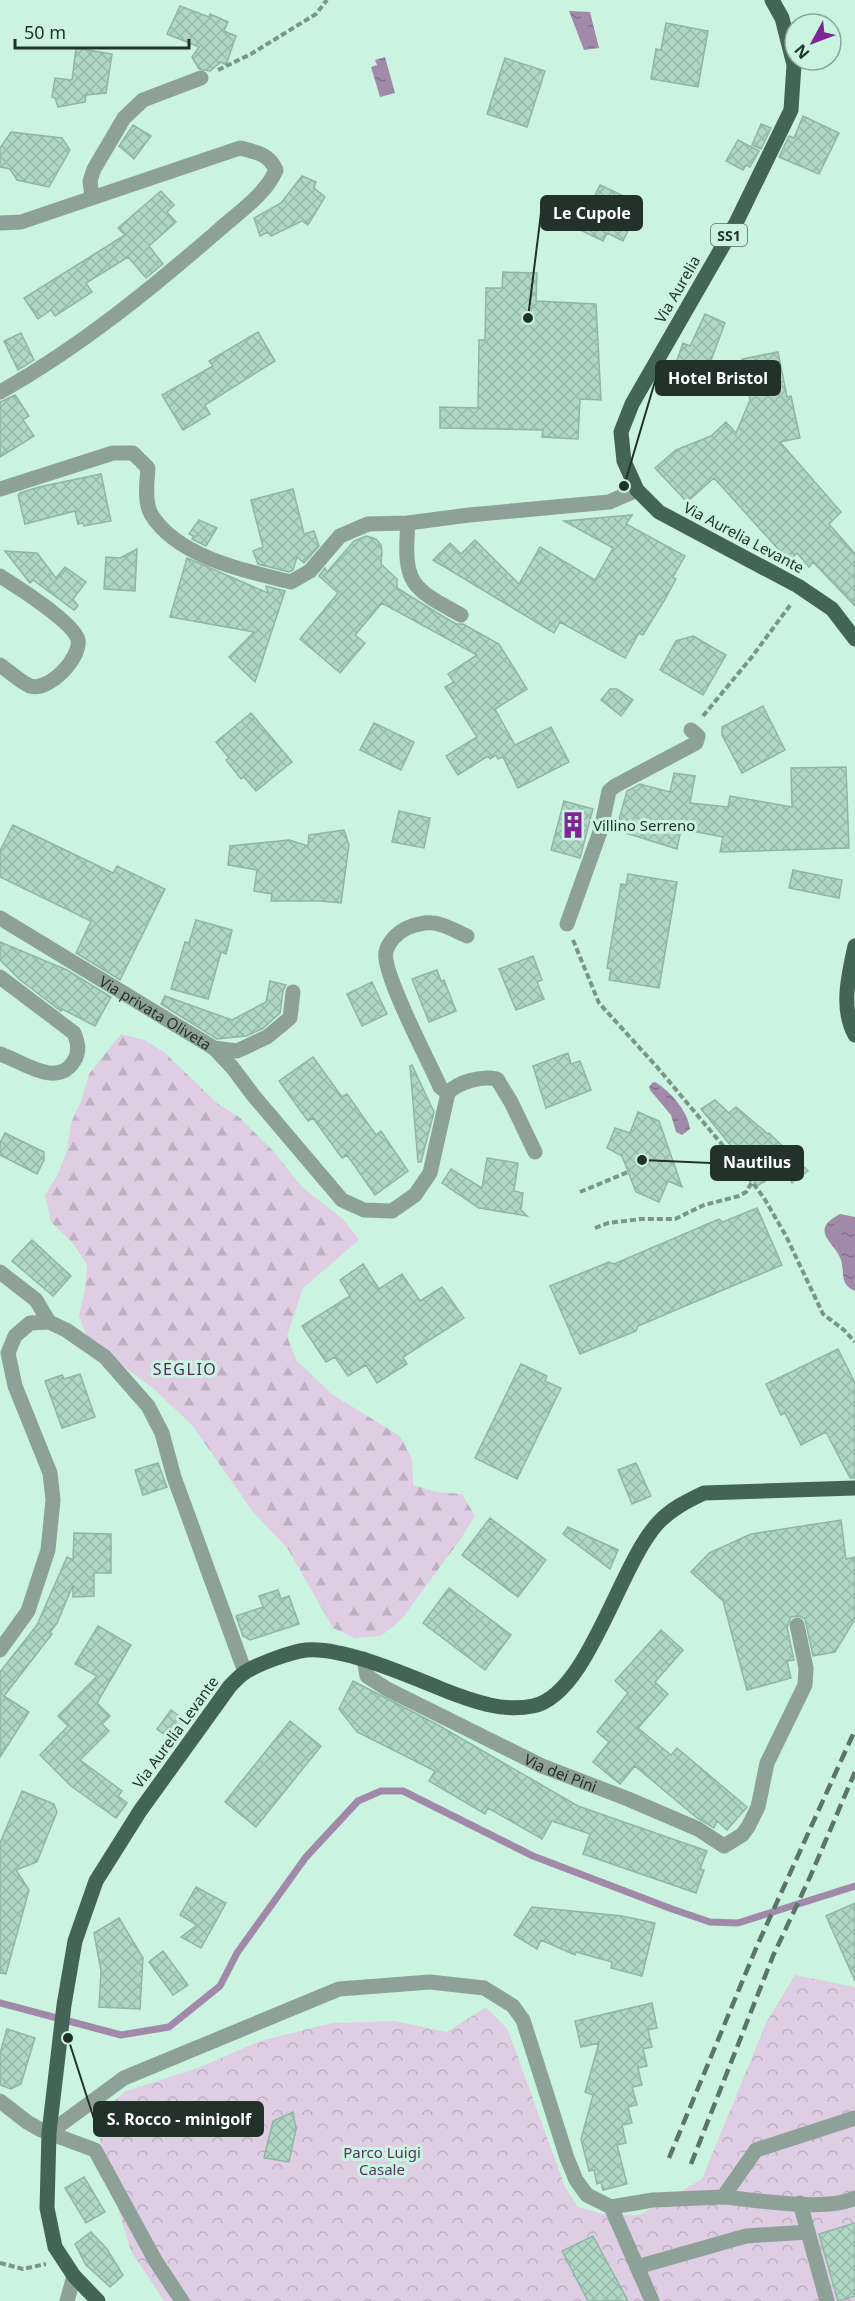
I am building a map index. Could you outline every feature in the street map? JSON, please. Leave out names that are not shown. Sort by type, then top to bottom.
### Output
[{"type":"main road","name":"Via Aurelia","points":[[624,461],[621,432],[632,404],[736,223],[791,110],[794,65],[782,18],[772,0]]},
{"type":"main road","name":"Via Aurelia Levante","points":[[624,461],[637,490],[659,512],[798,586],[832,609],[855,639]]},
{"type":"main road","points":[[855,946],[846,984],[855,1035]]},
{"type":"main road","name":"Via Aurelia Levante","points":[[96,2300],[74,2276],[55,2247],[47,2208],[49,2133],[64,2005],[75,1941],[96,1881],[140,1810],[230,1686],[245,1672],[307,1650],[333,1652],[364,1659],[482,1704],[503,1708],[534,1706],[555,1696],[572,1678],[585,1658],[630,1565],[659,1522],[682,1503],[704,1493],[855,1488]]},
{"type":"street","points":[[92,197],[90,181],[94,169],[124,118],[142,100],[201,78]]},
{"type":"street","points":[[0,223],[21,222],[240,148],[259,152],[272,161],[276,170],[272,179],[256,197],[110,321],[33,373],[0,392]]},
{"type":"street","points":[[0,489],[113,453],[133,453],[148,468],[146,481],[150,512],[166,531],[197,553],[245,571],[291,582],[310,571],[340,536],[368,524],[408,523],[609,502],[637,490]]},
{"type":"street","points":[[408,523],[407,558],[414,584],[425,596],[461,615]]},
{"type":"street","points":[[0,576],[27,593],[71,628],[78,639],[77,651],[72,662],[44,686],[31,686],[0,665]]},
{"type":"street","points":[[567,924],[602,830],[609,791],[696,743],[698,736],[691,730]]},
{"type":"street","name":"Via privata Oliveta","points":[[0,918],[214,1048],[237,1051],[267,1038],[290,1018],[293,992]]},
{"type":"street","points":[[448,1093],[441,1087],[399,997],[388,970],[385,952],[391,941],[403,930],[419,923],[442,924],[467,936]]},
{"type":"street","points":[[0,977],[74,1033],[79,1044],[76,1058],[69,1068],[57,1073],[44,1073],[0,1054]]},
{"type":"street","points":[[214,1048],[342,1200],[364,1210],[392,1211],[415,1195],[430,1173],[448,1093],[453,1087],[485,1077],[497,1079],[536,1152]]},
{"type":"street","points":[[0,1272],[36,1300],[49,1322]]},
{"type":"street","points":[[0,1650],[28,1611],[48,1550],[53,1500],[50,1473],[15,1386],[8,1353],[15,1336],[30,1323],[49,1322],[66,1330],[105,1357],[148,1407],[162,1433],[174,1478],[245,1672]]},
{"type":"street","name":"Via dei Pini","points":[[364,1659],[367,1676],[387,1689],[542,1766],[698,1829],[724,1846],[742,1835],[758,1807],[767,1763],[805,1685],[806,1668],[797,1625]]},
{"type":"street","points":[[49,2133],[124,2078],[339,1989],[430,1982],[484,1988],[513,2006],[523,2020],[567,2158],[576,2180],[587,2195],[611,2207],[653,2200],[723,2197],[800,2204],[845,2203],[855,2198]]},
{"type":"street","points":[[0,2101],[27,2122],[95,2150],[155,2260],[183,2301]]},
{"type":"street","points":[[723,2197],[756,2150],[855,2118]]},
{"type":"street","points":[[800,2204],[827,2301]]},
{"type":"street","points":[[611,2207],[652,2301]]},
{"type":"street","points":[[637,2267],[746,2236],[808,2232]]},
{"type":"street","points":[[67,2301],[74,2276]]},
{"type":"path","points":[[201,78],[251,54],[316,14],[327,0]]},
{"type":"path","points":[[691,730],[790,607],[798,586]]},
{"type":"path","points":[[567,924],[599,1003],[657,1067],[752,1182],[786,1236],[823,1314],[855,1342]]},
{"type":"path","points":[[580,1192],[628,1172]]},
{"type":"path","points":[[595,1228],[608,1223],[641,1219],[675,1219],[704,1205],[739,1196],[746,1192],[752,1182]]},
{"type":"path","points":[[0,2264],[23,2269],[55,2262]]},
{"type":"green space","points":[[121,1034],[144,1040],[164,1052],[218,1104],[239,1117],[273,1151],[303,1188],[343,1219],[359,1240],[303,1288],[287,1336],[296,1360],[333,1395],[400,1436],[412,1459],[413,1485],[437,1492],[462,1494],[475,1516],[401,1620],[381,1636],[355,1638],[333,1628],[288,1549],[253,1512],[192,1425],[154,1389],[88,1340],[79,1316],[85,1289],[87,1264],[71,1241],[51,1222],[45,1195],[58,1174],[67,1150],[71,1123],[81,1101],[89,1074]]},
{"type":"green space","name":"Parco Luigi Casale","points":[[795,1975],[855,1987],[855,2301],[164,2301],[131,2251],[107,2173],[95,2117],[126,2091],[198,2068],[260,2041],[332,2023],[395,2021],[447,2032],[486,2007],[508,2030],[565,2187],[578,2207],[603,2214],[640,2215],[702,2179],[766,2023]]},
{"type":"water","points":[[569,11],[590,12],[599,48],[584,50]]},
{"type":"water","points":[[385,57],[395,93],[380,97],[371,67],[377,65],[375,60]]},
{"type":"water","points":[[655,1082],[672,1096],[686,1115],[690,1129],[682,1135],[676,1132],[671,1115],[650,1090],[649,1087]]},
{"type":"water","points":[[840,1214],[855,1217],[855,1291],[845,1282],[841,1260],[824,1232],[830,1220]]},
{"type":"building","points":[[180,6],[209,17],[210,14],[228,22],[224,31],[236,36],[226,65],[221,62],[210,71],[199,69],[192,57],[199,47],[167,34]]},
{"type":"building","points":[[666,23],[708,31],[698,87],[651,79],[656,49],[661,50]]},
{"type":"building","points":[[76,48],[112,54],[106,93],[86,95],[85,102],[58,107],[55,98],[52,97],[55,78],[72,80]]},
{"type":"building","points":[[505,58],[545,71],[527,127],[487,114]]},
{"type":"building","points":[[803,116],[839,133],[819,174],[779,157],[789,136],[794,138]]},
{"type":"building","points":[[761,124],[771,128],[761,149],[752,145]]},
{"type":"building","points":[[133,125],[151,136],[134,159],[119,146]]},
{"type":"building","points":[[11,132],[62,138],[70,150],[49,187],[17,180],[10,169],[0,167],[0,148]]},
{"type":"building","points":[[738,140],[759,151],[750,167],[746,165],[743,170],[726,161]]},
{"type":"building","points":[[302,176],[316,182],[314,188],[325,197],[308,225],[302,221],[271,236],[268,232],[260,236],[254,218],[281,203]]},
{"type":"building","points":[[600,185],[641,204],[623,241],[607,233],[603,241],[578,229]]},
{"type":"building","points":[[161,191],[174,205],[167,212],[176,222],[149,246],[163,264],[146,278],[128,257],[86,283],[92,292],[55,316],[51,310],[38,319],[24,298],[125,235],[118,228]]},
{"type":"building","points":[[503,272],[537,273],[536,301],[596,304],[601,400],[580,399],[578,439],[542,437],[543,430],[440,428],[440,407],[478,408],[479,340],[485,340],[486,288],[502,288]]},
{"type":"building","points":[[705,314],[725,323],[707,371],[677,360],[683,343],[690,346]]},
{"type":"building","points":[[258,332],[275,361],[205,405],[210,414],[183,430],[162,395],[213,366],[209,361]]},
{"type":"building","points":[[21,333],[34,360],[18,370],[4,341]]},
{"type":"building","points":[[778,352],[787,397],[791,396],[800,438],[780,442],[841,512],[829,524],[855,554],[855,606],[813,562],[809,567],[797,553],[789,561],[714,478],[687,502],[655,468],[676,450],[711,436],[726,422],[736,433],[750,400],[742,359]]},
{"type":"building","points":[[15,395],[29,416],[23,420],[34,436],[0,457],[0,402]]},
{"type":"building","points":[[101,474],[111,521],[84,526],[83,523],[78,524],[75,511],[25,524],[18,495],[20,493]]},
{"type":"building","points":[[293,489],[304,534],[314,531],[319,546],[304,563],[297,557],[293,570],[289,572],[258,564],[253,551],[263,547],[251,500]]},
{"type":"building","points":[[632,515],[626,524],[685,556],[673,577],[676,579],[665,599],[643,635],[639,633],[625,658],[560,622],[554,633],[433,560],[450,543],[461,554],[475,540],[519,584],[540,547],[595,580],[613,548],[564,521]]},
{"type":"building","points":[[199,520],[217,528],[206,546],[192,539],[193,536],[189,534]]},
{"type":"building","points":[[366,536],[376,539],[381,545],[381,564],[397,579],[397,588],[456,624],[463,624],[499,644],[527,689],[495,709],[515,745],[551,727],[569,762],[518,788],[503,757],[498,759],[496,755],[490,759],[488,756],[458,775],[446,756],[477,737],[445,687],[454,682],[448,674],[477,655],[382,603],[355,635],[365,643],[340,673],[300,639],[338,593],[319,576],[325,568],[327,572],[354,541]]},
{"type":"building","points":[[137,549],[135,591],[104,589],[106,557],[120,558]]},
{"type":"building","points":[[5,551],[37,553],[56,578],[65,567],[86,582],[73,599],[78,606],[74,610],[33,580],[30,583]]},
{"type":"building","points":[[187,558],[268,593],[266,586],[285,591],[255,682],[229,657],[254,632],[170,617]]},
{"type":"building","points":[[693,636],[726,655],[703,695],[660,670],[676,641]]},
{"type":"building","points":[[610,689],[617,689],[633,700],[621,716],[601,700]]},
{"type":"building","points":[[763,706],[785,750],[742,773],[722,735],[722,727]]},
{"type":"building","points":[[251,713],[292,762],[256,791],[244,777],[241,779],[226,760],[229,758],[216,742]]},
{"type":"building","points":[[374,723],[414,742],[401,770],[360,750]]},
{"type":"building","points":[[846,767],[849,848],[720,852],[723,837],[681,829],[677,849],[616,830],[627,791],[640,784],[670,792],[674,773],[695,776],[690,803],[728,807],[730,796],[792,807],[791,768]]},
{"type":"building","name":"Villino Serreno","points":[[564,801],[593,809],[580,858],[551,850]]},
{"type":"building","points":[[399,811],[430,818],[424,848],[392,842]]},
{"type":"building","points":[[13,825],[113,873],[117,866],[165,889],[120,980],[76,953],[91,921],[0,877],[0,851]]},
{"type":"building","points":[[344,830],[349,845],[341,903],[271,901],[272,894],[254,891],[257,870],[228,865],[230,846],[289,840],[308,846],[309,835]]},
{"type":"building","points":[[793,870],[842,880],[839,898],[789,888]]},
{"type":"building","points":[[628,874],[677,882],[659,988],[609,980],[611,969],[607,968],[621,884],[626,885]]},
{"type":"building","points":[[196,920],[232,930],[226,954],[221,952],[208,999],[171,989],[185,942],[189,943]]},
{"type":"building","points":[[0,942],[67,970],[111,997],[95,1026],[62,1009],[61,1011],[19,979],[0,960]]},
{"type":"building","points":[[533,956],[542,980],[537,982],[544,999],[516,1010],[499,969]]},
{"type":"building","points":[[437,970],[441,981],[444,980],[456,1011],[429,1022],[412,979]]},
{"type":"building","points":[[270,981],[286,985],[280,1013],[262,1029],[246,1036],[217,1039],[161,1004],[165,996],[232,1020],[266,1002]]},
{"type":"building","points":[[372,982],[387,1014],[362,1026],[347,994]]},
{"type":"building","points":[[568,1053],[571,1064],[580,1061],[591,1090],[546,1108],[533,1066]]},
{"type":"building","points":[[313,1057],[342,1097],[347,1094],[376,1135],[381,1131],[408,1171],[375,1195],[347,1155],[342,1158],[313,1118],[308,1121],[279,1081]]},
{"type":"building","points":[[412,1065],[434,1112],[421,1162],[418,1162],[410,1066]]},
{"type":"building","points":[[715,1100],[729,1113],[736,1107],[769,1133],[808,1171],[792,1183],[784,1170],[757,1186],[740,1157],[701,1109]]},
{"type":"building","points":[[638,1112],[659,1121],[682,1187],[668,1181],[659,1202],[636,1192],[622,1156],[607,1148],[615,1128],[630,1133]]},
{"type":"building","points":[[5,1133],[44,1152],[44,1160],[37,1174],[0,1155],[0,1143]]},
{"type":"building","points":[[487,1158],[518,1163],[514,1191],[523,1193],[521,1210],[527,1216],[479,1208],[442,1183],[451,1169],[482,1188]]},
{"type":"building","points":[[757,1208],[782,1265],[638,1326],[636,1331],[580,1354],[550,1286],[609,1262],[614,1264],[719,1219],[723,1222]]},
{"type":"building","points":[[32,1240],[71,1276],[53,1296],[12,1261]]},
{"type":"building","points":[[363,1264],[379,1289],[402,1274],[420,1301],[442,1287],[464,1318],[403,1357],[407,1364],[377,1383],[366,1365],[348,1376],[335,1357],[326,1362],[302,1326],[350,1296],[340,1280]]},
{"type":"building","points":[[838,1349],[855,1383],[855,1478],[850,1478],[826,1432],[801,1445],[785,1413],[781,1415],[766,1384]]},
{"type":"building","points":[[521,1364],[547,1376],[545,1381],[561,1388],[517,1479],[475,1458]]},
{"type":"building","points":[[80,1374],[95,1417],[62,1428],[45,1381],[62,1375],[64,1379]]},
{"type":"building","points":[[158,1463],[167,1487],[143,1495],[135,1470]]},
{"type":"building","points":[[636,1463],[651,1496],[632,1504],[618,1470]]},
{"type":"building","points":[[490,1518],[546,1560],[518,1597],[462,1555]]},
{"type":"building","points":[[841,1520],[846,1559],[855,1557],[855,1619],[835,1652],[813,1656],[805,1619],[799,1616],[791,1617],[787,1627],[794,1660],[787,1661],[791,1678],[747,1690],[723,1601],[691,1572],[709,1553],[751,1534]]},
{"type":"building","points":[[568,1527],[618,1550],[610,1569],[563,1534]]},
{"type":"building","points":[[74,1533],[111,1534],[111,1573],[94,1573],[94,1596],[73,1597],[73,1585],[57,1623],[50,1632],[52,1634],[4,1696],[29,1712],[0,1757],[0,1672],[37,1625],[67,1557],[73,1560]]},
{"type":"building","points":[[449,1588],[511,1635],[485,1670],[423,1623]]},
{"type":"building","points":[[278,1590],[281,1599],[289,1596],[299,1624],[250,1640],[243,1636],[236,1616],[263,1607],[259,1596]]},
{"type":"building","points":[[98,1626],[131,1645],[97,1703],[110,1716],[102,1724],[109,1731],[80,1760],[122,1791],[118,1796],[127,1803],[116,1818],[71,1786],[40,1755],[68,1726],[58,1716],[97,1676],[75,1664]]},
{"type":"building","points":[[661,1630],[683,1650],[655,1682],[668,1694],[638,1728],[671,1755],[677,1748],[747,1807],[727,1830],[717,1821],[714,1828],[697,1818],[635,1766],[620,1784],[593,1762],[609,1742],[597,1732],[628,1693],[615,1681]]},
{"type":"building","points":[[353,1681],[438,1725],[578,1806],[707,1851],[700,1869],[704,1870],[696,1893],[583,1854],[590,1834],[552,1821],[542,1839],[488,1808],[485,1814],[429,1781],[435,1771],[357,1732],[339,1709]]},
{"type":"building","points":[[171,1710],[186,1721],[172,1740],[157,1729]]},
{"type":"building","points":[[290,1721],[321,1746],[256,1827],[225,1802]]},
{"type":"building","points":[[22,1791],[54,1804],[57,1812],[37,1862],[16,1870],[29,1890],[6,1974],[0,1973],[0,1843]]},
{"type":"building","points":[[196,1887],[226,1903],[201,1948],[181,1937],[197,1925],[180,1915]]},
{"type":"building","points":[[855,1903],[855,1981],[826,1916]]},
{"type":"building","points":[[532,1907],[622,1916],[655,1923],[642,1976],[611,1968],[612,1962],[576,1952],[575,1955],[541,1940],[537,1949],[514,1935]]},
{"type":"building","points":[[119,1918],[143,1958],[140,2009],[99,2007],[101,1971],[94,1933]]},
{"type":"building","points":[[163,1951],[188,1985],[173,1995],[149,1962]]},
{"type":"building","points":[[652,2003],[657,2028],[648,2030],[652,2047],[643,2049],[647,2066],[638,2068],[642,2085],[632,2087],[637,2105],[628,2107],[632,2123],[622,2125],[626,2143],[617,2145],[627,2184],[603,2190],[601,2182],[597,2184],[594,2170],[589,2171],[581,2139],[593,2095],[585,2092],[599,2043],[581,2047],[575,2021]]},
{"type":"building","points":[[7,2029],[35,2038],[21,2084],[11,2089],[0,2085],[0,2053]]},
{"type":"building","points":[[293,2112],[296,2129],[289,2162],[264,2158],[273,2121]]},
{"type":"building","points":[[84,2177],[105,2212],[86,2223],[65,2188]]},
{"type":"building","points":[[855,2223],[855,2296],[838,2301],[819,2234]]},
{"type":"building","points":[[91,2232],[107,2249],[123,2275],[110,2287],[86,2265],[75,2244]]},
{"type":"building","points":[[593,2236],[628,2301],[588,2301],[562,2251]]},
{"type":"waterway","points":[[0,2003],[121,2035],[169,2027],[220,1986],[237,1953],[306,1857],[358,1801],[381,1791],[403,1791],[533,1856],[710,1922],[738,1923],[855,1886]]},
{"type":"railway","points":[[669,2158],[757,1946],[855,1730]]},
{"type":"railway","points":[[691,2164],[773,1956],[855,1772]]},
{"type":"place","name":"Le Cupole","points":[[528,318]]},
{"type":"place","name":"Hotel Bristol","points":[[624,486]]},
{"type":"place","name":"Villino Serreno","points":[[573,825]]},
{"type":"place","name":"Nautilus","points":[[642,1160]]},
{"type":"place","name":"S. Rocco - minigolf","points":[[68,2038]]},
{"type":"district","name":"SEGLIO","points":[[185,1369]]}]
